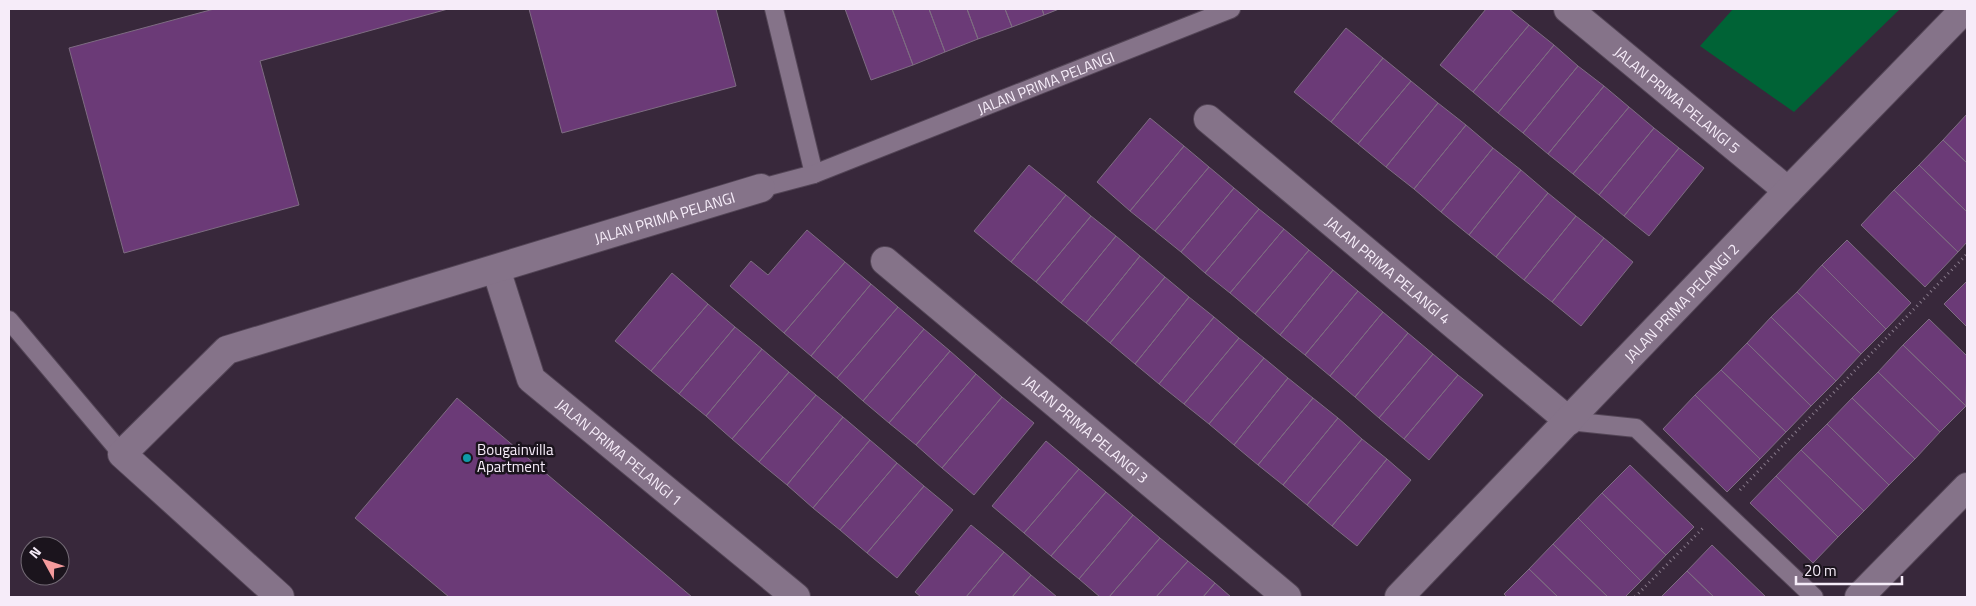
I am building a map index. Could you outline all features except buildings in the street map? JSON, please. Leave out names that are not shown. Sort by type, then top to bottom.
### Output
[{"type":"street","name":"JALAN PRIMA PELANGI 5","points":[[1568,9],[1788,191]]},
{"type":"street","name":"JALAN PRIMA PELANGI 2","points":[[1399,597],[1965,9]]},
{"type":"street","name":"JALAN PRIMA PELANGI 4","points":[[1208,119],[1569,421]]},
{"type":"street","name":"JALAN PRIMA PELANGI","points":[[122,454],[227,350],[761,188]]},
{"type":"street","name":"JALAN PRIMA PELANGI 3","points":[[885,261],[1287,597]]},
{"type":"street","name":"JALAN PRIMA PELANGI 1","points":[[496,269],[531,379],[796,597]]},
{"type":"street","points":[[122,454],[280,597]]},
{"type":"street","points":[[1858,597],[1967,487]]},
{"type":"lane","points":[[774,9],[814,174]]},
{"type":"lane","name":"JALAN PRIMA PELANGI","points":[[761,188],[814,174],[1231,9]]},
{"type":"lane","points":[[9,320],[122,454]]},
{"type":"lane","points":[[1569,421],[1636,428],[1814,597]]},
{"type":"path","points":[[1635,597],[1967,254]]},
{"type":"green space","points":[[1733,9],[1900,9],[1794,112],[1700,46]]},
{"type":"place","name":"Bougainvilla Apartment","points":[[467,458]]}]
